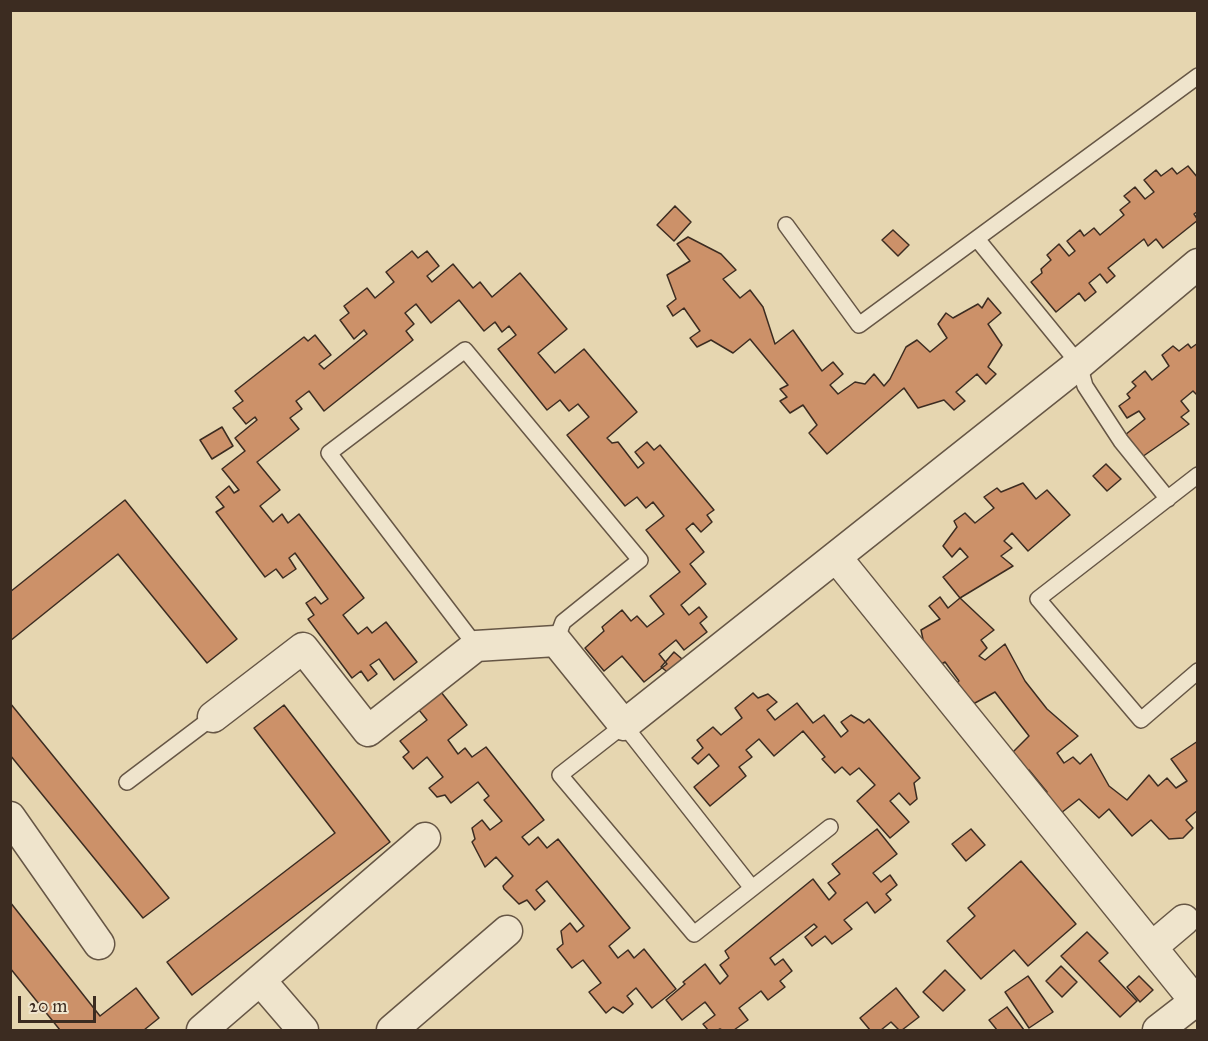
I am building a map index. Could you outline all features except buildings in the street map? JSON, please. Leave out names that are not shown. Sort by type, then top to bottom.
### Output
[{"type":"street","points":[[213,717],[303,648],[368,731],[476,646],[555,641],[624,725],[1079,364],[1197,264]]},
{"type":"street","points":[[836,557],[1196,1000],[1158,1030]]},
{"type":"street","points":[[10,817],[99,944]]},
{"type":"street","points":[[202,1030],[425,838]]},
{"type":"street","points":[[1152,947],[1184,920]]},
{"type":"street","points":[[392,1030],[507,931]]},
{"type":"street","points":[[260,980],[303,1030]]},
{"type":"lane","points":[[786,225],[859,325],[1197,76]]},
{"type":"lane","points":[[977,239],[1079,364],[1085,386],[1121,441],[1168,499]]},
{"type":"lane","points":[[476,646],[329,453],[465,350],[640,560],[563,622],[555,641]]},
{"type":"lane","points":[[1197,475],[1038,599],[1141,720],[1197,671]]},
{"type":"lane","points":[[127,782],[213,717]]},
{"type":"lane","points":[[752,888],[624,725],[560,775],[694,934],[830,827]]}]
